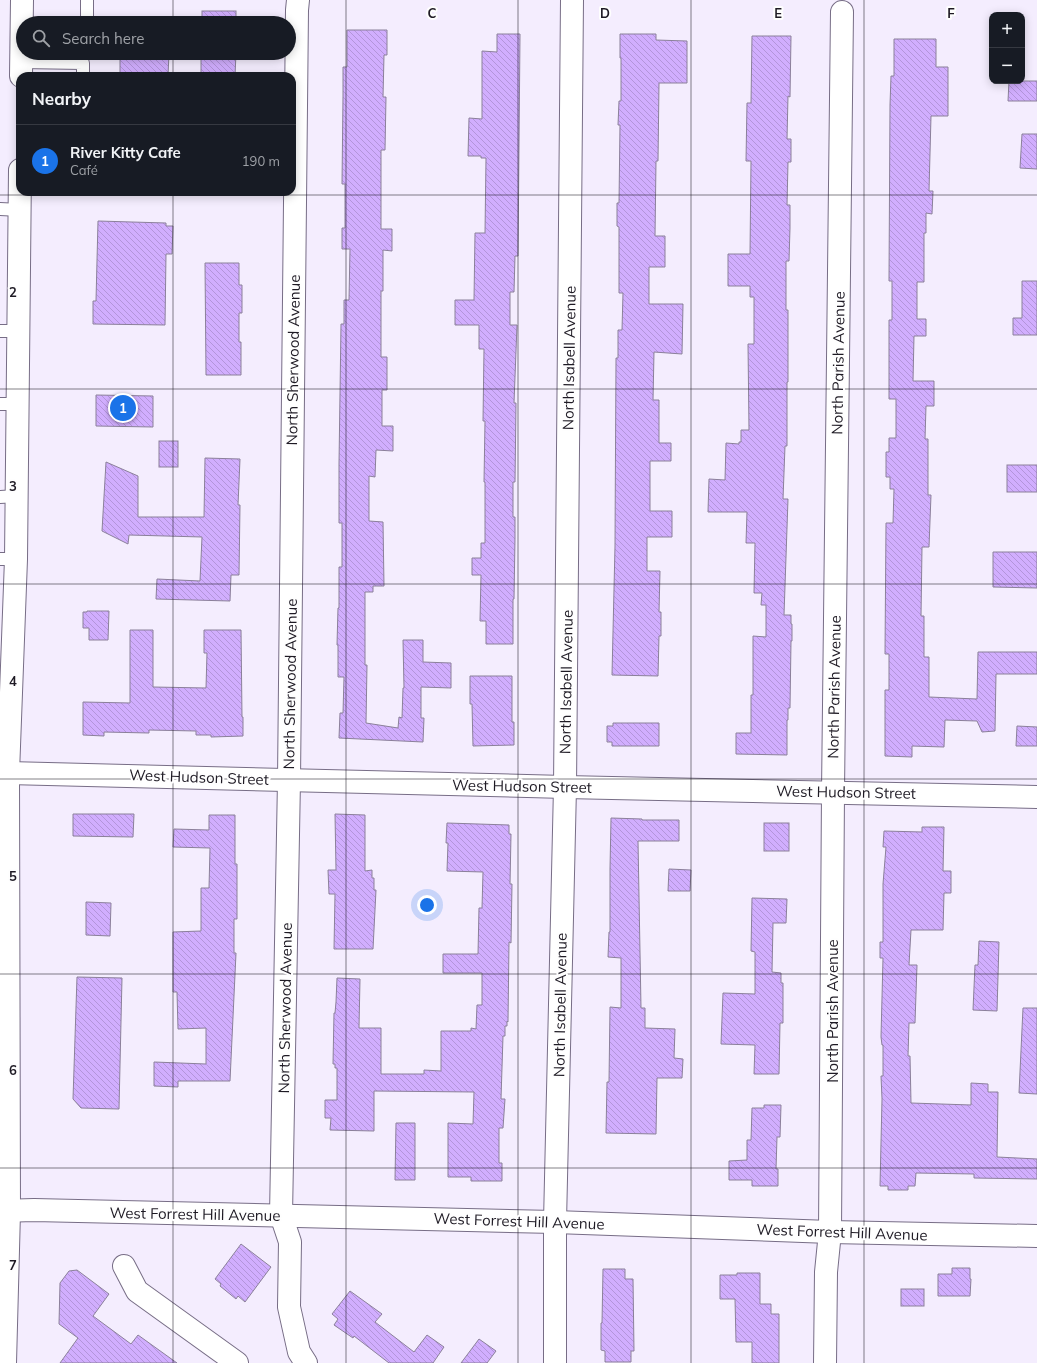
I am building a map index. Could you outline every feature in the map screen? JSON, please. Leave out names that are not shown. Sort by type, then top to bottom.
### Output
[{"type":"street","points":[[22,0],[22,16]]},
{"type":"street","name":"North Sherwood Avenue","points":[[296,120],[298,0]]},
{"type":"street","name":"North Isabell Avenue","points":[[555,1363],[555,1222],[565,787],[572,0]]},
{"type":"street","name":"North Parish Avenue","points":[[825,1363],[826,1272],[830,1232],[833,792],[842,12]]},
{"type":"street","points":[[5,1363],[4,772],[8,559],[10,210],[16,186]]},
{"type":"street","name":"North Sherwood Avenue","points":[[295,196],[289,780],[281,1216],[290,1242],[289,1307],[300,1352],[306,1363]]},
{"type":"street","name":"West Hudson Street","points":[[4,772],[565,787],[1037,797]]},
{"type":"street","name":"West Forrest Hill Avenue","points":[[5,1212],[34,1210],[555,1222],[830,1232],[1037,1236]]},
{"type":"street","points":[[124,1266],[137,1291],[237,1363]]},
{"type":"lane","points":[[87,0],[87,16]]},
{"type":"lane","points":[[21,69],[73,60]]},
{"type":"lane","points":[[83,72],[84,60]]},
{"type":"building","points":[[202,11],[236,11],[236,16],[202,16]]},
{"type":"building","points":[[347,30],[387,30],[387,55],[384,55],[383,97],[386,97],[385,150],[381,150],[381,229],[392,229],[392,251],[383,250],[383,291],[381,291],[381,357],[387,357],[387,390],[382,390],[382,426],[393,426],[393,451],[376,450],[375,477],[369,476],[369,521],[383,522],[384,586],[373,586],[373,592],[365,592],[365,665],[367,665],[366,723],[398,728],[399,717],[402,718],[404,688],[403,640],[423,640],[423,662],[451,663],[451,688],[421,687],[421,718],[424,718],[423,742],[339,738],[340,713],[343,713],[344,677],[338,677],[337,645],[339,567],[342,567],[342,523],[339,523],[341,324],[344,324],[344,300],[349,300],[350,249],[342,249],[342,228],[345,228],[345,184],[342,184],[343,67],[347,67]]},
{"type":"building","points":[[497,34],[520,34],[518,256],[515,256],[514,292],[510,292],[510,325],[517,325],[514,403],[516,403],[515,482],[513,482],[513,517],[515,517],[515,538],[513,644],[486,644],[486,621],[480,621],[481,575],[472,575],[472,558],[481,558],[481,543],[485,543],[485,421],[483,421],[484,349],[479,349],[479,325],[455,325],[455,300],[474,300],[475,233],[485,233],[486,158],[481,158],[481,156],[468,156],[469,118],[482,119],[482,51],[497,52]]},
{"type":"building","points":[[620,34],[656,34],[656,40],[687,41],[687,83],[659,83],[655,236],[665,236],[665,267],[649,267],[649,304],[683,304],[682,354],[654,352],[653,400],[659,400],[659,443],[671,443],[671,461],[650,461],[650,511],[672,511],[672,537],[647,537],[647,571],[660,571],[659,612],[661,612],[661,636],[659,636],[658,676],[612,675],[615,546],[616,358],[618,358],[618,330],[622,330],[623,293],[619,293],[619,227],[617,226],[617,203],[619,203],[620,125],[618,125],[619,101],[621,101]]},
{"type":"building","points":[[752,36],[791,36],[790,97],[788,96],[787,139],[791,139],[791,162],[788,162],[787,205],[790,205],[789,261],[786,261],[786,310],[788,310],[787,446],[785,446],[783,499],[788,499],[784,615],[791,615],[792,624],[790,708],[788,708],[787,720],[787,755],[736,754],[736,733],[751,733],[751,695],[753,695],[753,636],[766,637],[766,605],[761,605],[762,593],[754,593],[755,543],[746,543],[747,512],[708,512],[709,479],[725,480],[726,443],[739,444],[739,442],[741,442],[741,430],[749,430],[748,344],[754,344],[754,297],[750,297],[750,286],[728,286],[728,254],[750,254],[751,161],[746,161],[747,103],[751,103]]},
{"type":"building","points":[[894,39],[936,39],[936,67],[948,67],[948,116],[931,116],[929,191],[933,191],[932,214],[926,213],[926,233],[924,233],[924,282],[917,282],[917,319],[926,319],[926,336],[914,336],[913,381],[934,381],[934,406],[926,406],[925,439],[928,439],[928,495],[931,495],[929,547],[922,547],[921,616],[924,616],[924,657],[929,657],[929,697],[977,699],[978,652],[1037,652],[1037,674],[996,674],[995,731],[982,732],[977,721],[945,720],[944,747],[912,746],[912,757],[885,756],[885,690],[889,690],[889,654],[885,654],[886,523],[893,523],[894,489],[890,489],[890,477],[886,477],[886,452],[889,452],[889,438],[896,438],[896,399],[889,399],[889,320],[892,320],[892,281],[889,281],[890,105],[891,76],[894,76]]},
{"type":"building","points":[[120,60],[169,60],[168,72],[120,72]]},
{"type":"building","points":[[201,60],[236,60],[235,72],[201,72]]},
{"type":"building","points":[[1025,81],[1037,81],[1037,101],[1008,101],[1009,84],[1025,84]]},
{"type":"building","points":[[1022,134],[1037,134],[1037,169],[1020,168]]},
{"type":"building","points":[[98,221],[166,223],[166,226],[173,226],[172,254],[166,254],[165,325],[93,324],[93,301],[96,301]]},
{"type":"building","points":[[205,263],[239,263],[239,285],[242,285],[242,313],[239,313],[241,375],[206,375]]},
{"type":"building","points":[[1022,281],[1037,281],[1037,335],[1013,335],[1013,318],[1022,318]]},
{"type":"building","points":[[96,395],[153,396],[153,427],[96,426]]},
{"type":"building","points":[[159,441],[178,441],[178,467],[159,467]]},
{"type":"building","points":[[205,458],[240,459],[238,505],[240,505],[239,575],[231,575],[230,601],[156,599],[157,579],[200,581],[202,537],[129,535],[128,544],[102,531],[106,462],[138,476],[138,517],[204,517]]},
{"type":"building","points":[[1007,465],[1037,465],[1037,492],[1007,492]]},
{"type":"building","points":[[993,552],[1037,552],[1037,588],[993,587]]},
{"type":"building","points":[[109,611],[108,640],[89,640],[89,628],[83,628],[83,612]]},
{"type":"building","points":[[130,630],[153,630],[153,687],[206,688],[207,653],[204,653],[204,630],[241,630],[243,736],[211,737],[211,735],[196,735],[196,731],[149,730],[149,733],[104,732],[104,736],[83,735],[83,702],[130,703]]},
{"type":"building","points":[[470,676],[512,676],[512,722],[514,722],[514,745],[473,746]]},
{"type":"building","points":[[613,723],[659,723],[659,746],[612,746],[612,742],[607,742],[607,726],[613,726]]},
{"type":"building","points":[[1017,726],[1037,727],[1037,746],[1016,746]]},
{"type":"building","points":[[73,814],[134,814],[133,837],[73,836]]},
{"type":"building","points":[[335,814],[365,815],[365,871],[372,870],[374,890],[376,890],[373,949],[334,949],[335,894],[329,894],[328,870],[336,870]]},
{"type":"building","points":[[209,815],[235,815],[237,919],[234,919],[234,953],[236,953],[230,1081],[178,1081],[178,1087],[154,1086],[154,1062],[206,1064],[206,1028],[178,1029],[177,992],[173,992],[173,932],[201,931],[201,888],[209,888],[210,848],[173,847],[174,829],[209,830]]},
{"type":"building","points":[[611,818],[679,820],[679,841],[638,841],[641,1008],[645,1008],[645,1028],[675,1029],[674,1058],[683,1059],[682,1078],[657,1078],[656,1134],[606,1133],[607,1082],[609,1082],[610,1007],[621,1008],[621,958],[608,957],[610,932]]},
{"type":"building","points":[[447,823],[509,825],[509,834],[511,834],[511,943],[509,942],[508,1022],[507,1021],[507,1026],[505,1026],[505,1036],[503,1036],[501,1099],[505,1099],[503,1128],[499,1128],[499,1163],[502,1163],[502,1181],[471,1181],[471,1177],[448,1177],[448,1123],[473,1124],[474,1092],[374,1091],[374,1131],[330,1130],[331,1118],[325,1118],[325,1100],[337,1100],[337,1068],[335,1068],[335,1064],[333,1064],[334,1013],[337,978],[360,979],[359,1028],[381,1028],[381,1074],[424,1074],[424,1070],[441,1071],[441,1031],[471,1031],[471,1028],[476,1029],[477,1005],[482,1005],[482,973],[443,973],[443,954],[478,954],[479,908],[482,908],[483,872],[447,871]]},
{"type":"building","points":[[764,823],[789,823],[789,851],[764,851]]},
{"type":"building","points":[[922,827],[944,827],[943,871],[951,871],[951,893],[944,893],[943,930],[911,930],[909,965],[917,965],[915,1023],[909,1023],[908,1056],[910,1056],[911,1103],[971,1105],[971,1083],[988,1084],[988,1092],[998,1092],[997,1157],[1037,1159],[1037,1179],[974,1178],[974,1174],[916,1173],[915,1186],[908,1186],[908,1190],[888,1190],[888,1186],[880,1186],[882,1099],[881,1076],[883,1076],[883,1045],[881,1037],[883,958],[880,958],[880,942],[883,942],[883,884],[886,847],[883,847],[884,831],[922,832]]},
{"type":"building","points":[[669,869],[691,870],[690,891],[668,891]]},
{"type":"building","points":[[752,898],[787,899],[786,923],[773,923],[772,972],[781,973],[781,983],[783,983],[783,1023],[780,1023],[779,1074],[754,1074],[755,1045],[721,1044],[723,993],[755,994],[755,952],[751,951]]},
{"type":"building","points":[[86,902],[111,903],[110,936],[86,935]]},
{"type":"building","points":[[979,941],[999,942],[997,1011],[973,1010],[975,965],[978,965]]},
{"type":"building","points":[[77,977],[122,978],[119,1109],[81,1108],[73,1099]]},
{"type":"building","points":[[1023,1008],[1037,1008],[1037,1094],[1019,1093]]},
{"type":"building","points":[[764,1105],[781,1105],[780,1137],[777,1137],[776,1169],[778,1169],[778,1186],[752,1186],[752,1180],[729,1180],[729,1161],[747,1160],[747,1140],[751,1140],[752,1108],[764,1108]]},
{"type":"building","points":[[396,1123],[415,1123],[415,1180],[395,1180]]},
{"type":"building","points":[[241,1244],[271,1267],[245,1302],[238,1296],[236,1299],[220,1286],[221,1284],[215,1279]]},
{"type":"building","points":[[952,1268],[970,1268],[970,1296],[938,1296],[938,1274],[952,1274]]},
{"type":"building","points":[[603,1269],[625,1269],[625,1279],[633,1279],[634,1351],[631,1351],[631,1362],[605,1362],[605,1351],[601,1350]]},
{"type":"building","points":[[77,1270],[109,1294],[93,1316],[131,1344],[138,1335],[177,1363],[60,1363],[78,1338],[59,1324],[60,1283],[69,1271]]},
{"type":"building","points":[[737,1273],[760,1273],[760,1304],[771,1304],[771,1314],[779,1314],[779,1363],[752,1363],[752,1342],[736,1342],[735,1299],[720,1299],[720,1275],[737,1275]]},
{"type":"building","points":[[901,1289],[924,1289],[924,1306],[901,1306]]},
{"type":"building","points":[[350,1291],[382,1314],[375,1322],[414,1352],[427,1335],[444,1347],[433,1363],[389,1363],[354,1336],[353,1338],[334,1325],[338,1319],[332,1314]]},
{"type":"building","points":[[479,1339],[496,1351],[487,1363],[461,1363]]},
{"type":"place","name":"River Kitty Cafe","points":[[123,408]]}]
